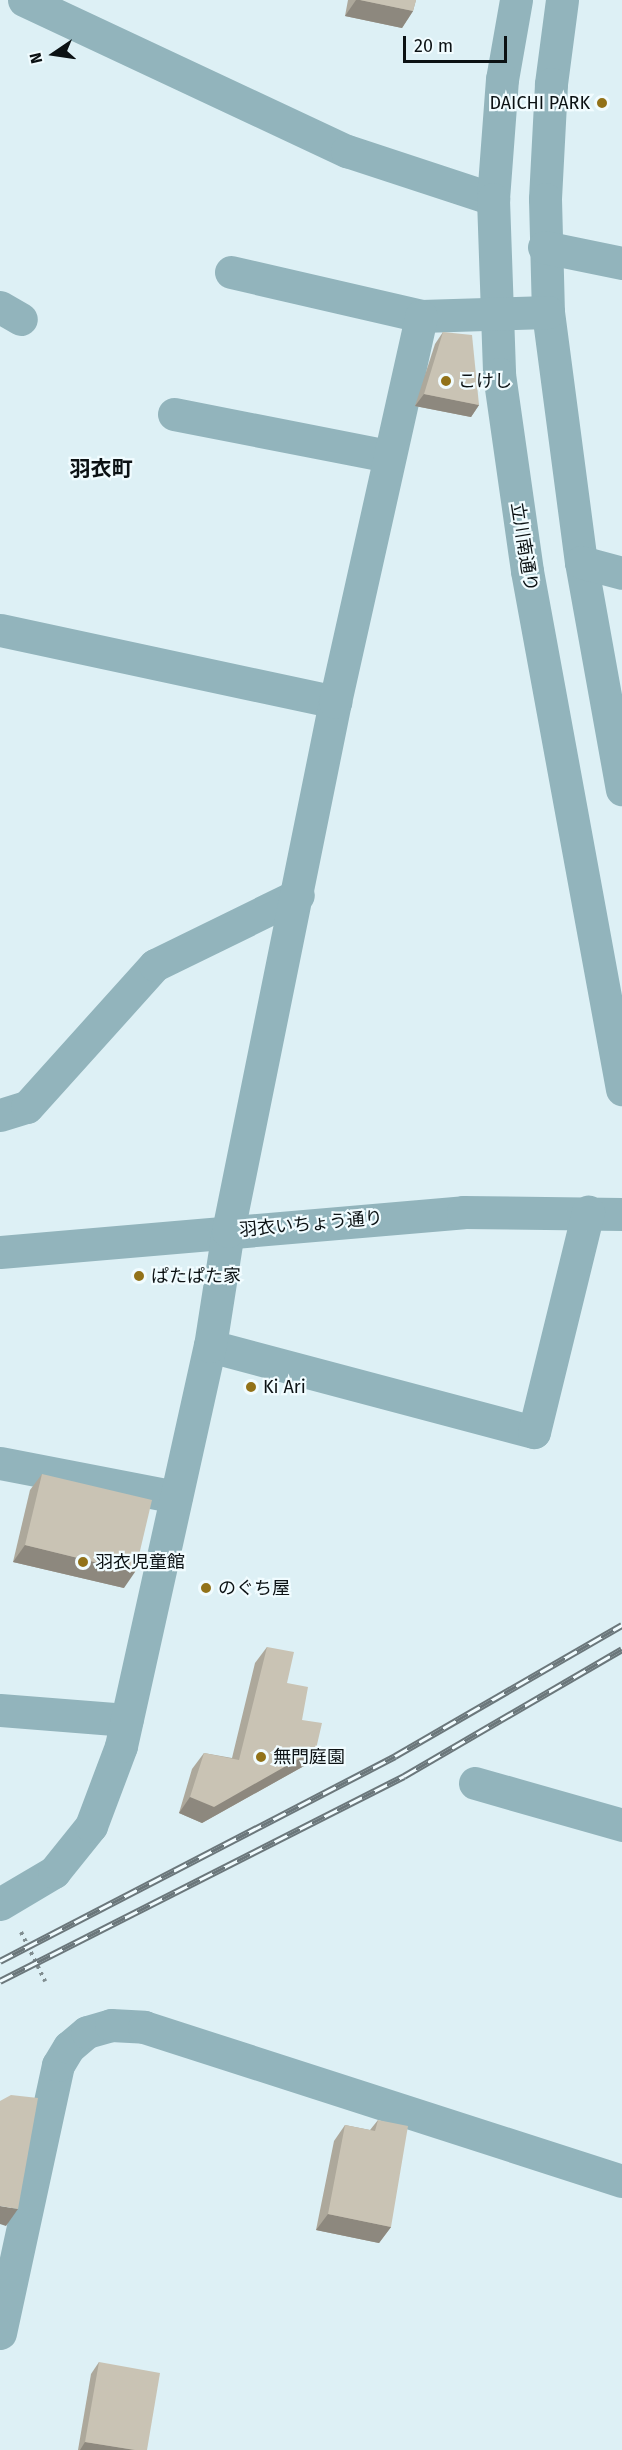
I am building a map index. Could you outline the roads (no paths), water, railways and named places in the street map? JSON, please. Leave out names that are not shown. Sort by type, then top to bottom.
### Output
[{"type":"street","points":[[24,0],[347,151],[493,199]]},
{"type":"street","name":"立川南通り","points":[[516,0],[502,79],[493,199],[495,314],[506,433],[527,571],[622,1089]]},
{"type":"street","points":[[562,0],[551,84],[544,248],[548,312],[581,562],[622,789]]},
{"type":"street","points":[[544,248],[622,263]]},
{"type":"street","points":[[231,272],[421,316],[548,312]]},
{"type":"street","points":[[3,1903],[54,1872],[91,1826],[127,1719],[210,1346],[228,1232],[298,895],[335,702],[421,316]]},
{"type":"street","points":[[174,414],[389,456]]},
{"type":"street","points":[[581,562],[622,573]]},
{"type":"street","points":[[0,630],[335,702]]},
{"type":"street","points":[[0,1115],[27,1107],[155,964],[298,895]]},
{"type":"street","name":"羽衣いちょう通り","points":[[0,1252],[463,1212],[622,1214]]},
{"type":"street","points":[[210,1346],[534,1432],[588,1212]]},
{"type":"street","points":[[0,1463],[176,1497]]},
{"type":"street","points":[[0,1710],[127,1719]]},
{"type":"street","points":[[476,1783],[622,1825]]},
{"type":"street","points":[[0,2333],[58,2065],[69,2047],[87,2032],[111,2025],[144,2027],[622,2181]]},
{"type":"railway","points":[[0,1961],[395,1756],[622,1625]]},
{"type":"railway","points":[[0,1981],[404,1776],[622,1649]]},
{"type":"place","name":"DAICHI PARK","points":[[602,103]]},
{"type":"place","name":"こけし","points":[[446,381]]},
{"type":"place","name":"ぱたぱた家","points":[[139,1276]]},
{"type":"place","name":"Ki Ari","points":[[251,1387]]},
{"type":"place","name":"羽衣児童館","points":[[83,1562]]},
{"type":"place","name":"のぐち屋","points":[[206,1588]]},
{"type":"place","name":"無門庭園","points":[[261,1757]]},
{"type":"district","name":"羽衣町","points":[[101,469]]}]
